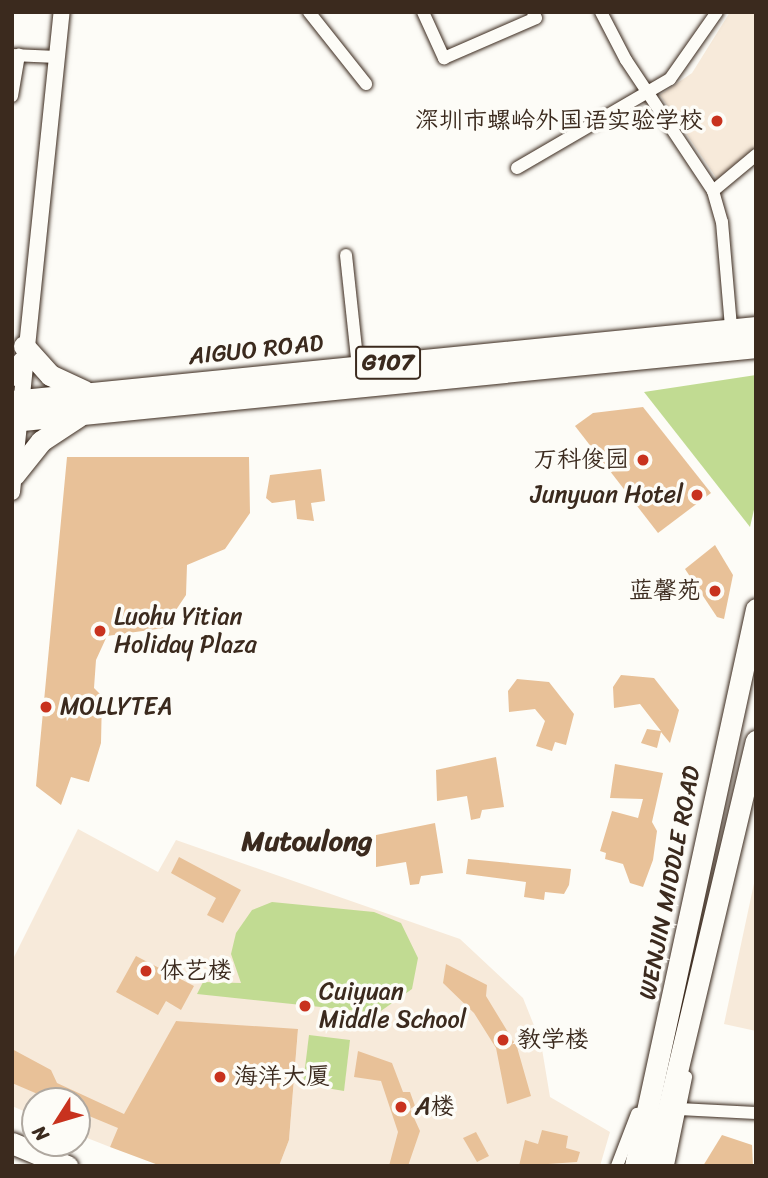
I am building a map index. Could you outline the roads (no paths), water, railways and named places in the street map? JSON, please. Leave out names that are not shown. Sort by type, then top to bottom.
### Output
[{"type":"main road","name":"AIGUO ROAD","points":[[15,410],[732,338],[756,327]]},
{"type":"main road","points":[[732,338],[756,356]]},
{"type":"main road","name":"AIGUO ROAD","points":[[87,403],[358,367],[732,338],[756,347]]},
{"type":"main road","points":[[13,479],[41,441],[87,403],[50,375],[20,361]]},
{"type":"main road","name":"WENJIN MIDDLE ROAD","points":[[635,1166],[656,1157],[709,841],[716,777],[756,609]]},
{"type":"main road","name":"WENJIN MIDDLE ROAD","points":[[680,1016],[711,930],[756,743]]},
{"type":"main road","points":[[45,1157],[66,1166]]},
{"type":"main road","points":[[629,1166],[656,1157]]},
{"type":"street","points":[[13,479],[20,361],[62,12]]},
{"type":"street","points":[[309,12],[366,84]]},
{"type":"street","points":[[424,12],[444,58],[537,14]]},
{"type":"street","points":[[601,12],[647,92],[713,191],[722,222],[732,338]]},
{"type":"street","points":[[517,168],[647,92],[691,56],[718,12]]},
{"type":"street","points":[[12,96],[16,55],[57,57]]},
{"type":"street","points":[[713,191],[756,155]]},
{"type":"street","points":[[346,255],[358,367]]},
{"type":"street","points":[[617,1166],[636,1118],[695,839],[716,777]]},
{"type":"street","points":[[656,1157],[679,1109],[708,978],[711,930]]},
{"type":"street","points":[[679,1109],[756,1114]]},
{"type":"place","name":"深圳市螺岭外国语实验学校","points":[[717,121]]},
{"type":"place","name":"万科俊园","points":[[643,460]]},
{"type":"place","name":"Junyuan Hotel","points":[[697,495]]},
{"type":"place","name":"蓝馨苑","points":[[715,591]]},
{"type":"place","name":"Luohu Yitian Holiday Plaza","points":[[100,631]]},
{"type":"place","name":"MOLLYTEA","points":[[46,707]]},
{"type":"place","name":"体艺楼","points":[[146,971]]},
{"type":"place","name":"Cuiyuan Middle School","points":[[305,1006]]},
{"type":"place","name":"教学楼","points":[[503,1040]]},
{"type":"place","name":"海洋大厦","points":[[220,1077]]},
{"type":"place","name":"A楼","points":[[401,1107]]},
{"type":"district","name":"Mutoulong","points":[[307,841]]}]
